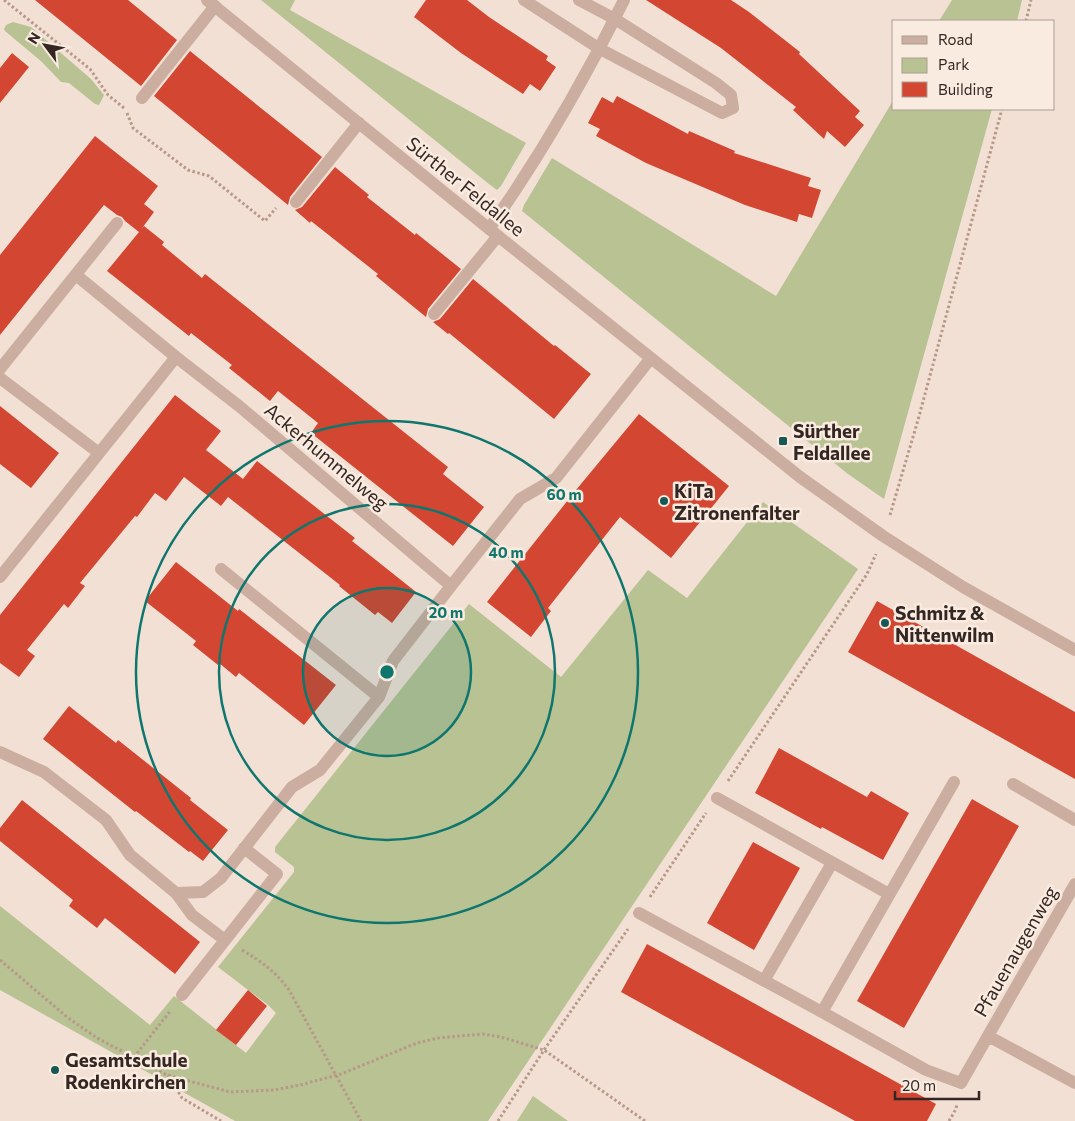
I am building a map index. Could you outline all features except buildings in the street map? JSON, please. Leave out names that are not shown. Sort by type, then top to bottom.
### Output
[{"type":"street","points":[[524,0],[600,49],[722,113],[733,108],[731,95],[716,83],[615,19],[580,0]]},
{"type":"street","points":[[434,314],[493,232],[600,49],[624,0]]},
{"type":"street","points":[[142,98],[211,3]]},
{"type":"street","name":"Sürther Feldallee","points":[[211,3],[493,232],[800,477],[883,536],[963,587],[1075,650]]},
{"type":"street","points":[[296,202],[359,123]]},
{"type":"street","points":[[0,369],[117,223]]},
{"type":"street","name":"Ackerhummelweg","points":[[76,275],[239,406],[451,586]]},
{"type":"street","points":[[0,577],[176,357]]},
{"type":"street","points":[[176,893],[203,892],[221,878],[292,787],[320,770],[379,697],[393,661],[520,500],[556,478],[651,358]]},
{"type":"street","points":[[0,378],[99,453]]},
{"type":"street","points":[[221,569],[379,697]]},
{"type":"street","points":[[0,752],[44,772],[106,820],[130,855],[176,893],[192,915],[225,940]]},
{"type":"street","points":[[822,1012],[954,782]]},
{"type":"street","points":[[1013,784],[1075,820]]},
{"type":"street","points":[[717,798],[889,894]]},
{"type":"street","points":[[182,995],[277,874],[244,848]]},
{"type":"street","points":[[764,979],[832,863]]},
{"type":"street","name":"Pfauenaugenweg","points":[[639,913],[764,979],[926,1070],[962,1083],[1075,884]]},
{"type":"street","name":"Pfauenaugenweg","points":[[988,1036],[1075,1083]]},
{"type":"path","points":[[4,0],[90,70],[108,95],[124,108],[133,128],[188,170],[208,176],[265,221],[278,206]]},
{"type":"path","points":[[1026,20],[1031,0]]},
{"type":"path","points":[[498,1121],[544,1050],[639,913],[867,574],[883,536],[918,420],[1002,110]]},
{"type":"path","points":[[225,940],[268,966],[280,977],[337,1075],[361,1121]]},
{"type":"path","points":[[0,960],[81,1028],[97,1038],[167,1075],[230,1092],[274,1090],[337,1075],[417,1043],[438,1038],[484,1034],[502,1037],[544,1050],[645,1121]]},
{"type":"path","points":[[134,1057],[182,995]]},
{"type":"path","points":[[167,1075],[182,1098],[221,1121]]},
{"type":"green space","points":[[261,0],[295,0],[290,10],[526,143],[501,186],[497,190],[489,184]]},
{"type":"green space","points":[[952,0],[1022,0],[1017,20],[940,20]]},
{"type":"green space","points":[[13,22],[31,27],[91,79],[104,95],[99,105],[95,104],[69,83],[61,82],[42,62],[5,31],[6,25]]},
{"type":"green space","points":[[892,102],[892,110],[992,110],[884,499],[848,474],[522,211],[524,205],[552,158],[776,296]]},
{"type":"green space","points":[[763,502],[858,569],[488,1121],[235,1121],[0,990],[0,906],[150,1025],[174,996],[246,1053],[276,1013],[218,967],[294,872],[294,867],[275,852],[275,847],[469,604],[561,677],[648,570],[687,598]]},
{"type":"green space","points":[[533,1096],[568,1121],[517,1121]]},
{"type":"place","name":"Sürther Feldallee","points":[[783,441]]},
{"type":"place","name":"KiTa Zitronenfalter","points":[[664,501]]},
{"type":"place","name":"Schmitz & Nittenwilm","points":[[885,623]]},
{"type":"place","name":"Gesamtschule Rodenkirchen","points":[[55,1070]]}]
